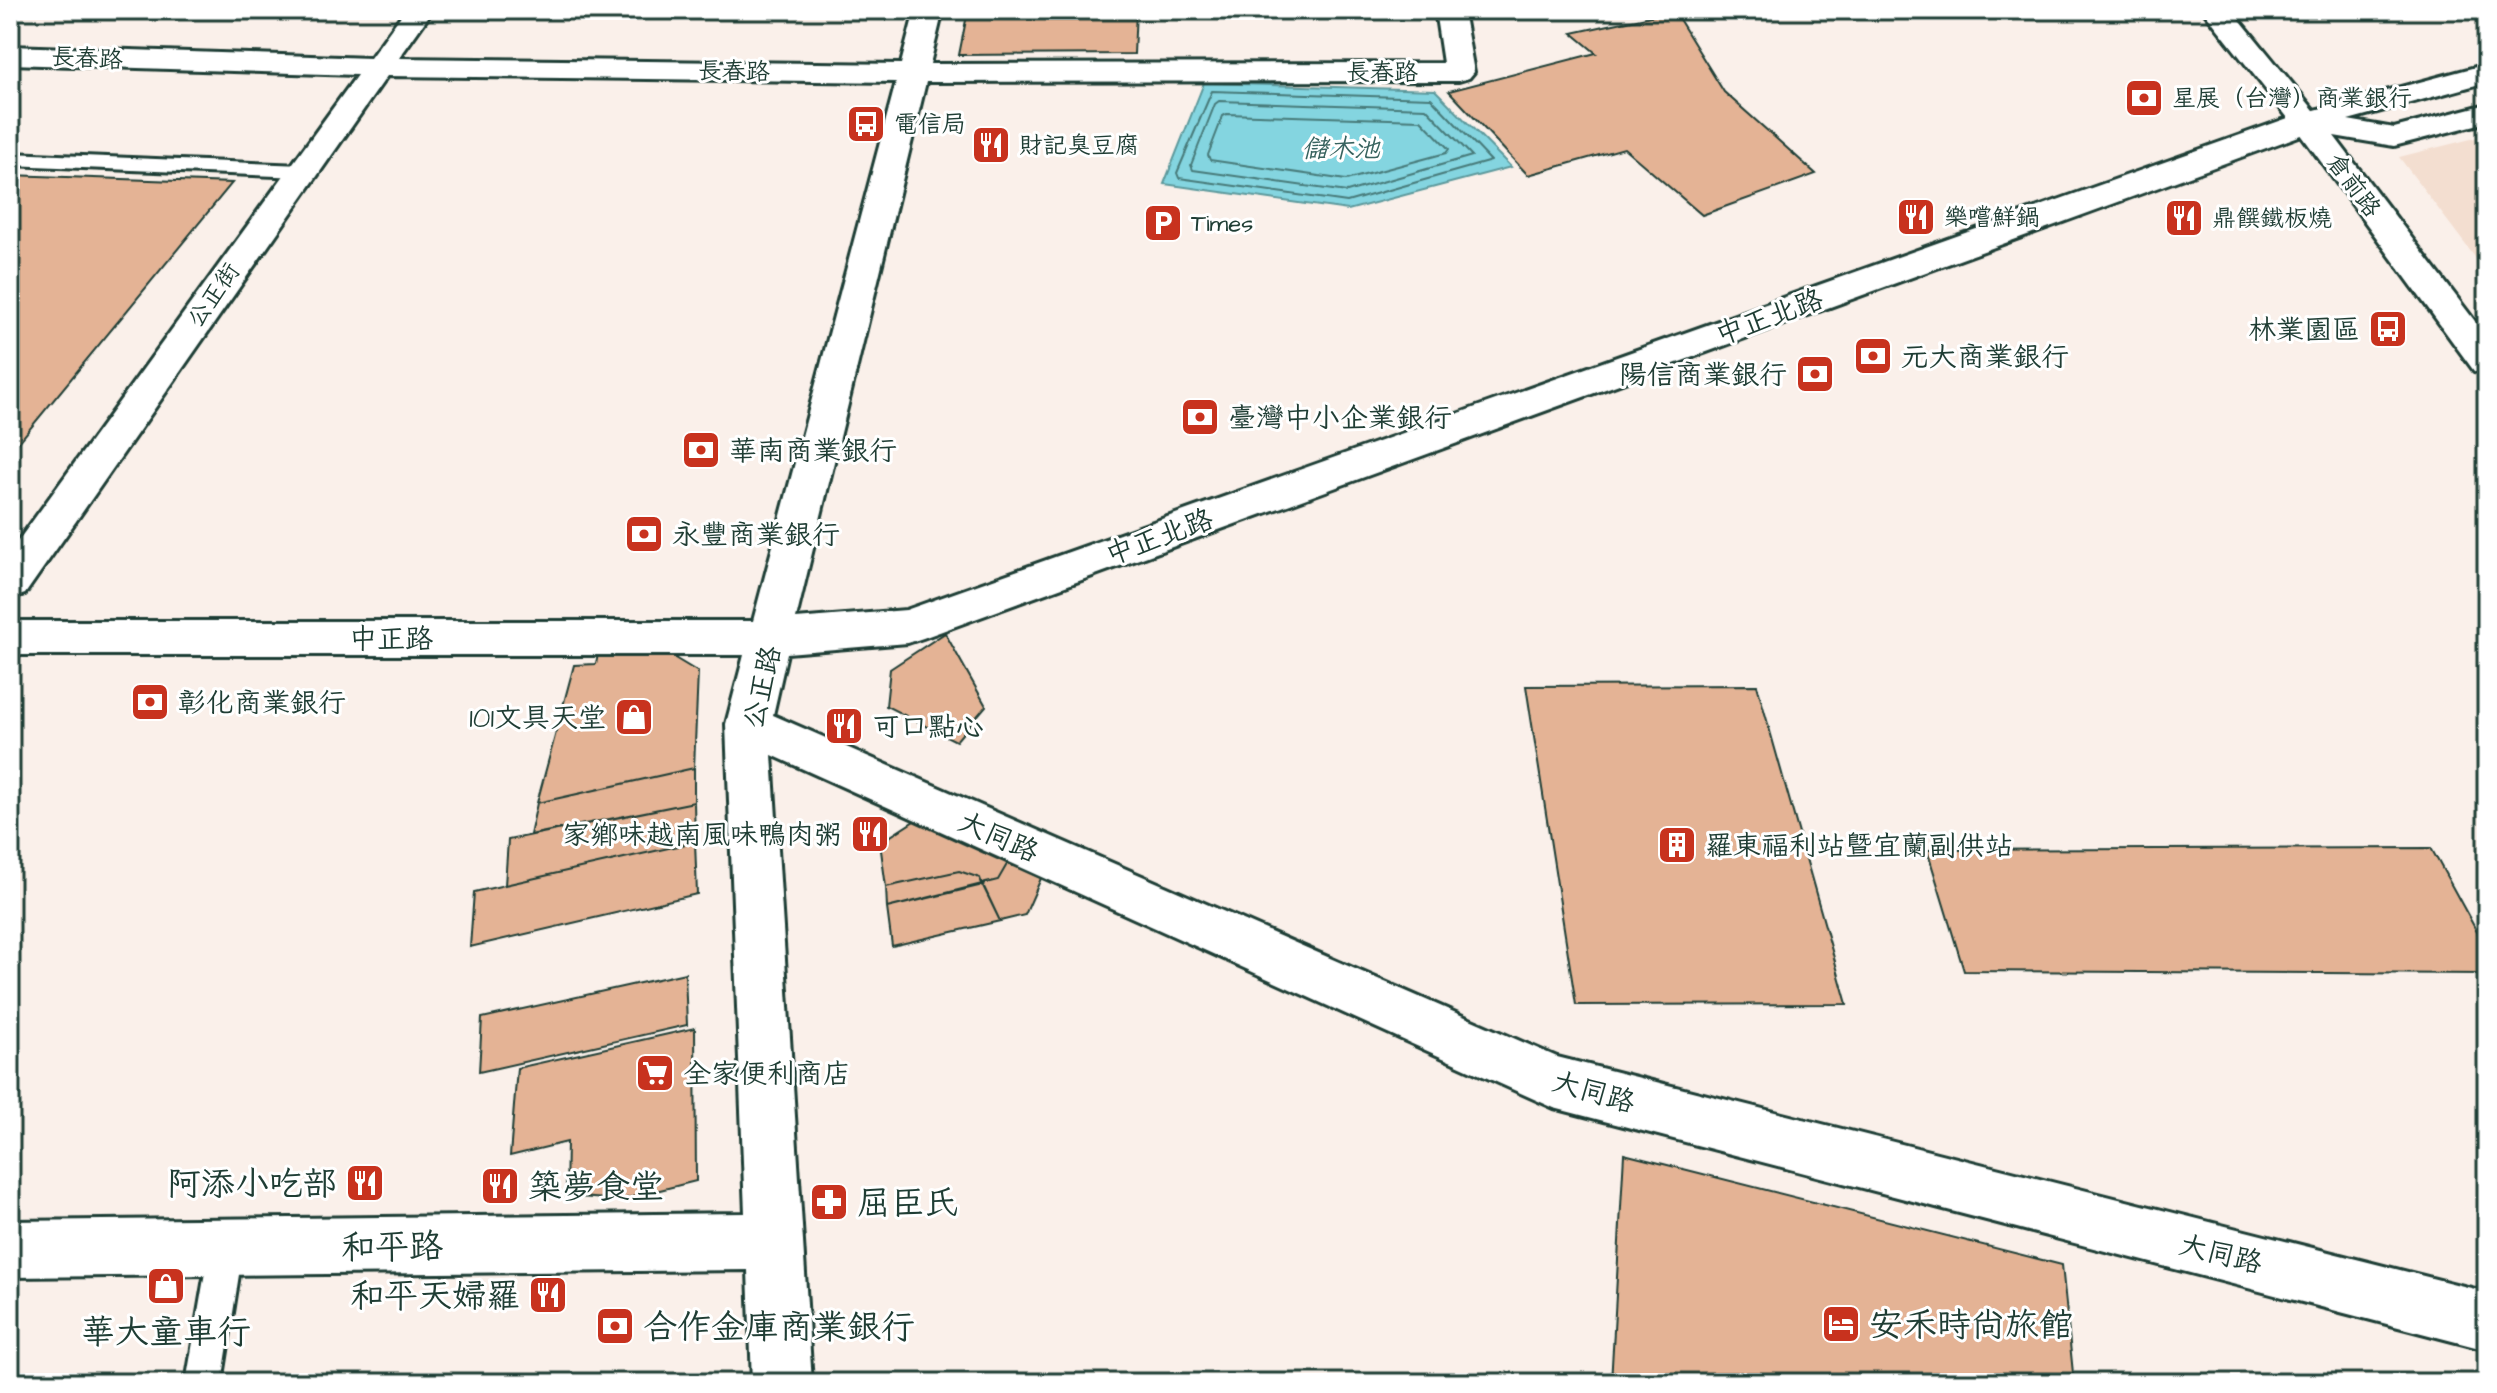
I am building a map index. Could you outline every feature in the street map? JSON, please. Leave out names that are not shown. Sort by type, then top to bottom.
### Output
[{"type":"street","name":"公正街","points":[[10,583],[419,10]]},
{"type":"street","name":"公正路","points":[[782,1383],[748,724],[929,10]]},
{"type":"street","name":"長春路","points":[[10,55],[210,64],[913,74],[1459,72],[1449,10]]},
{"type":"street","name":"倉前路","points":[[2217,10],[2307,122],[2487,362]]},
{"type":"street","name":"中正北路","points":[[772,638],[908,626],[2307,122],[2487,73]]},
{"type":"street","name":"中正北路","points":[[2307,122],[2394,137],[2487,113]]},
{"type":"street","name":"中正路","points":[[10,638],[772,638]]},
{"type":"street","name":"大同路","points":[[748,724],[1554,1082],[2487,1321]]},
{"type":"street","name":"和平路","points":[[10,1249],[775,1241]]},
{"type":"lane","points":[[10,159],[302,171]]},
{"type":"lane","points":[[204,1383],[226,1249]]},
{"type":"shaded area","points":[[2487,135],[2487,273],[2399,157]]},
{"type":"water","name":"儲木池","points":[[1204,83],[1435,90],[1511,167],[1348,210],[1164,184]]},
{"type":"building","points":[[968,10],[1136,10],[1134,54],[959,55]]},
{"type":"building","points":[[1674,11],[1724,92],[1816,174],[1702,215],[1624,148],[1528,175],[1449,91],[1596,53],[1572,33]]},
{"type":"building","points":[[10,175],[232,183],[10,453]]},
{"type":"building","points":[[945,633],[986,706],[956,741],[886,706],[890,669]]},
{"type":"building","points":[[598,654],[668,654],[698,672],[694,768],[537,803],[574,665],[596,664]]},
{"type":"building","name":"羅東福利站暨宜蘭副供站","points":[[1757,685],[1847,1004],[1576,1005],[1526,686]]},
{"type":"building","points":[[694,768],[694,802],[530,835],[537,803]]},
{"type":"building","points":[[694,802],[695,842],[505,885],[508,840]]},
{"type":"building","points":[[922,816],[1013,854],[998,880],[982,884],[980,878],[959,871],[886,887],[880,843]]},
{"type":"building","points":[[695,842],[697,894],[470,947],[474,892]]},
{"type":"building","points":[[2431,848],[2487,950],[2487,974],[1964,971],[1927,850]]},
{"type":"building","points":[[1013,854],[1046,867],[1025,915],[1000,921],[982,884],[998,880]]},
{"type":"building","points":[[959,871],[980,878],[982,884],[887,908],[886,887]]},
{"type":"building","points":[[983,885],[1000,921],[892,946],[887,908]]},
{"type":"building","points":[[685,973],[687,1025],[479,1072],[482,1018]]},
{"type":"building","points":[[695,1028],[696,1181],[620,1200],[566,1196],[567,1142],[510,1156],[517,1068]]},
{"type":"building","name":"安禾時尚旅館","points":[[1624,1154],[2062,1265],[2074,1383],[1611,1383]]},
{"type":"place","name":"星展（台灣）商業銀行","points":[[2144,98]]},
{"type":"place","name":"電信局","points":[[866,124]]},
{"type":"place","name":"財記臭豆腐","points":[[991,145]]},
{"type":"place","name":"樂嚐鮮鍋","points":[[1916,217]]},
{"type":"place","name":"鼎饌鐵板燒","points":[[2184,218]]},
{"type":"place","name":"Times","points":[[1163,223]]},
{"type":"place","name":"林業園區","points":[[2388,329]]},
{"type":"place","name":"元大商業銀行","points":[[1873,356]]},
{"type":"place","name":"陽信商業銀行","points":[[1815,374]]},
{"type":"place","name":"臺灣中小企業銀行","points":[[1200,417]]},
{"type":"place","name":"華南商業銀行","points":[[701,450]]},
{"type":"place","name":"永豐商業銀行","points":[[644,534]]},
{"type":"place","name":"彰化商業銀行","points":[[150,702]]},
{"type":"place","name":"101文具天堂","points":[[634,717]]},
{"type":"place","name":"可口點心","points":[[844,726]]},
{"type":"place","name":"家鄉味越南風味鴨肉粥","points":[[870,834]]},
{"type":"place","name":"羅東福利站暨宜蘭副供站","points":[[1677,845]]},
{"type":"place","name":"全家便利商店","points":[[655,1073]]},
{"type":"place","name":"阿添小吃部","points":[[365,1183]]},
{"type":"place","name":"築夢食堂","points":[[500,1186]]},
{"type":"place","name":"屈臣氏","points":[[829,1202]]},
{"type":"place","name":"華大童車行","points":[[166,1286]]},
{"type":"place","name":"和平天婦羅","points":[[548,1295]]},
{"type":"place","name":"安禾時尚旅館","points":[[1841,1324]]},
{"type":"place","name":"合作金庫商業銀行","points":[[615,1326]]}]
